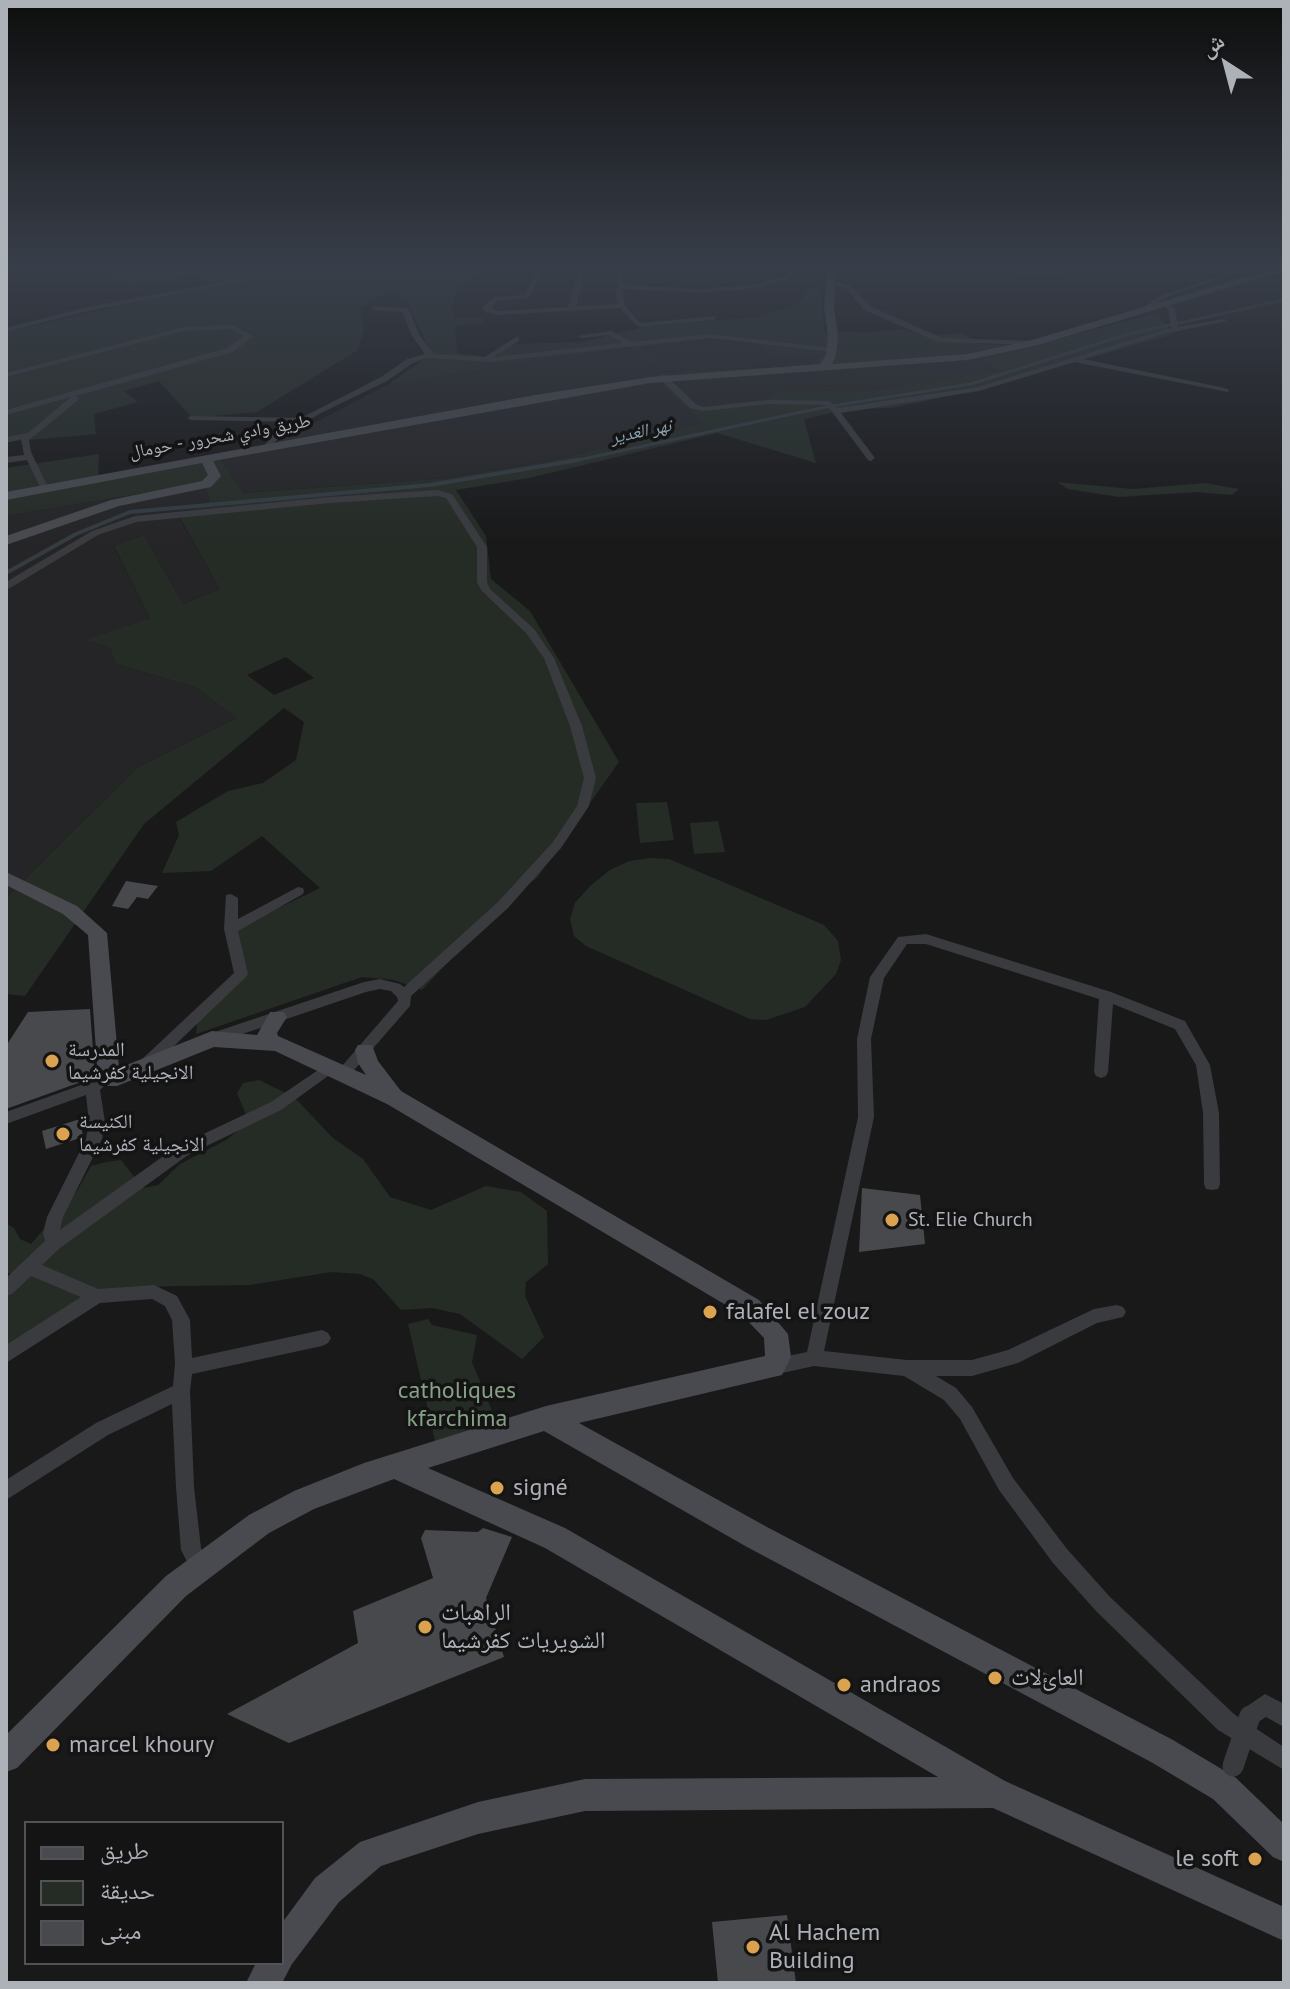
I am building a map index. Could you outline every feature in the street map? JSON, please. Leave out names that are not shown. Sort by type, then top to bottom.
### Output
[{"type":"street","points":[[6,375],[65,360]]},
{"type":"street","points":[[6,413],[196,360]]},
{"type":"street","points":[[267,447],[277,435],[301,420],[384,379],[415,360]]},
{"type":"street","points":[[824,367],[827,360]]},
{"type":"street","points":[[859,360],[874,365]]},
{"type":"street","points":[[799,369],[952,360]]},
{"type":"street","points":[[662,378],[693,406],[703,409],[782,402],[834,408],[979,389],[1075,360],[1225,390]]},
{"type":"street","points":[[799,369],[874,365]]},
{"type":"street","name":"طريق وادي شحرور - حومال","points":[[6,496],[602,386],[662,378],[799,369]]},
{"type":"street","points":[[6,440],[28,435],[79,394]]},
{"type":"street","points":[[834,408],[871,458]]},
{"type":"street","points":[[191,418],[301,420]]},
{"type":"street","points":[[28,435],[24,445],[45,489]]},
{"type":"street","points":[[6,460],[29,457]]},
{"type":"street","points":[[6,541],[102,507],[213,480],[205,458]]},
{"type":"street","points":[[160,494],[195,480],[185,462]]},
{"type":"street","points":[[6,586],[95,533],[135,519],[330,500],[437,493],[449,496],[482,547],[481,573],[486,590],[530,631],[549,658],[573,716],[590,778],[583,806],[557,845],[503,905],[404,995]]},
{"type":"street","points":[[6,878],[70,910],[97,933],[100,1083],[97,1122],[94,1139],[55,1217],[51,1233],[54,1243]]},
{"type":"street","points":[[231,929],[298,891]]},
{"type":"street","points":[[145,1065],[241,974],[231,929],[231,898]]},
{"type":"street","points":[[814,1358],[866,1117],[864,1039],[877,977],[895,947],[910,938],[926,939],[1173,1020],[1186,1034],[1203,1065],[1211,1113],[1212,1184]]},
{"type":"street","points":[[6,1118],[212,1039],[372,985],[387,984],[404,995],[405,1002],[365,1050],[276,1106],[182,1151],[54,1243],[6,1289]]},
{"type":"street","points":[[1101,1072],[1106,996]]},
{"type":"street","points":[[269,1042],[266,1032],[277,1017]]},
{"type":"street","points":[[212,1039],[269,1042],[395,1098],[750,1307],[776,1334],[778,1357],[773,1367]]},
{"type":"street","points":[[365,1050],[368,1063],[395,1098]]},
{"type":"street","points":[[30,1268],[97,1296],[154,1292],[171,1301],[181,1320],[183,1464],[191,1550],[200,1566]]},
{"type":"street","points":[[6,1355],[97,1296]]},
{"type":"street","points":[[6,1757],[200,1566],[259,1524],[304,1500],[394,1466],[546,1418],[814,1358],[907,1368],[986,1366],[1094,1316],[1117,1312]]},
{"type":"street","points":[[184,1368],[322,1338]]},
{"type":"street","points":[[907,1368],[950,1394],[966,1413],[1006,1484],[1060,1556],[1103,1604],[1226,1722],[1284,1759]]},
{"type":"street","points":[[6,1491],[102,1429],[181,1391]]},
{"type":"street","points":[[546,1418],[757,1537],[1045,1689],[1228,1777],[1284,1846]]},
{"type":"street","points":[[394,1466],[555,1538],[994,1792],[1281,1919]]},
{"type":"street","points":[[1228,1777],[1250,1716],[1265,1705],[1284,1716]]},
{"type":"street","points":[[6,1774],[43,1723]]},
{"type":"street","points":[[284,1948],[327,1890],[371,1853],[478,1818],[585,1795],[994,1792]]},
{"type":"street","points":[[263,1983],[274,1965]]},
{"type":"shaded area","points":[[547,360],[648,360],[655,365],[651,360],[814,360],[797,366],[663,372],[658,380],[704,423],[550,461],[447,478],[242,493],[220,458],[260,451],[389,384]]},
{"type":"shaded area","points":[[968,360],[981,360],[999,372],[876,390],[794,391],[770,400],[714,408],[697,407],[669,380]]},
{"type":"shaded area","points":[[204,483],[211,501],[178,516],[220,589],[183,604],[144,535],[114,547],[150,618],[87,640],[111,647],[116,664],[195,687],[237,718],[137,768],[6,898],[6,516]]},
{"type":"green space","points":[[6,360],[342,360],[257,412],[192,418],[159,381],[124,391],[138,402],[94,414],[96,434],[6,442]]},
{"type":"green space","points":[[423,360],[547,360],[389,384]]},
{"type":"green space","points":[[647,360],[653,360],[664,372],[797,366],[814,360],[968,360],[670,380],[697,407],[714,408],[770,400],[770,395],[794,391],[876,390],[998,371],[981,360],[1084,360],[983,389],[891,408],[849,409],[804,419],[816,463],[717,433],[529,478],[456,490],[486,536],[491,579],[530,611],[619,762],[537,878],[506,899],[422,990],[394,980],[362,977],[196,1034],[197,1023],[245,977],[233,930],[320,888],[262,836],[211,871],[162,873],[179,835],[176,822],[228,791],[263,783],[296,760],[304,722],[284,708],[144,824],[25,996],[6,994],[6,898],[137,768],[237,718],[195,687],[116,664],[110,647],[85,640],[150,618],[114,546],[144,535],[183,604],[220,589],[178,515],[210,501],[204,483],[6,516],[6,468],[99,454],[98,476],[220,458],[243,493],[447,478],[550,461],[703,423],[657,380],[662,372]],"holes":[[[286,657],[314,678],[274,695],[247,675]]]},
{"type":"green space","points":[[1057,482],[1133,489],[1205,483],[1239,489],[1232,495],[1196,492],[1119,497],[1068,489]]},
{"type":"green space","points":[[667,802],[674,840],[640,843],[636,803]]},
{"type":"green space","points":[[718,821],[725,852],[694,854],[690,823]]},
{"type":"green space","points":[[669,859],[824,925],[838,941],[841,960],[836,974],[805,1007],[766,1020],[750,1019],[586,946],[574,936],[570,919],[575,903],[590,886],[610,870],[629,861]]},
{"type":"green space","points":[[259,1080],[294,1097],[333,1138],[363,1159],[390,1197],[431,1210],[486,1186],[521,1192],[547,1211],[548,1264],[526,1282],[525,1296],[544,1337],[522,1359],[460,1314],[432,1308],[401,1310],[373,1279],[360,1274],[331,1272],[250,1285],[123,1287],[6,1348],[6,1296],[12,1287],[11,1274],[6,1272],[6,1223],[14,1228],[20,1239],[31,1244],[77,1191],[91,1166],[106,1162],[121,1160],[143,1188],[158,1185],[180,1164],[226,1140],[249,1122],[237,1093],[243,1083]]},
{"type":"green space","name":"catholiques kfarchima","points":[[428,1319],[432,1325],[477,1335],[472,1362],[498,1426],[437,1449],[408,1324]]},
{"type":"building","points":[[126,881],[158,886],[148,899],[137,897],[128,909],[112,906]]},
{"type":"building","name":"المدرسة الانجيلية كفرشيما","points":[[90,1009],[95,1077],[6,1109],[6,1046],[28,1012]]},
{"type":"building","name":"الكنيسة الانجيلية كفرشيما","points":[[80,1119],[83,1137],[46,1149],[42,1131]]},
{"type":"building","name":"St. Elie Church","points":[[862,1188],[920,1195],[925,1244],[859,1252]]},
{"type":"building","name":"الراهبات الشويريات كفرشيما","points":[[483,1528],[512,1537],[486,1598],[504,1657],[289,1743],[227,1714],[358,1643],[353,1611],[433,1578],[421,1538],[425,1530],[478,1532]]},
{"type":"building","name":"Al Hachem Building","points":[[787,1915],[796,1983],[718,1983],[712,1922]]},
{"type":"waterway","name":"نهر الغدير","points":[[569,462],[825,407],[971,384],[1047,360]]},
{"type":"waterway","name":"نهر الغدير","points":[[6,573],[76,534],[130,512],[430,485],[578,460]]},
{"type":"place","name":"المدرسة الانجيلية كفرشيما","points":[[52,1061]]},
{"type":"place","name":"الكنيسة الانجيلية كفرشيما","points":[[63,1134]]},
{"type":"place","name":"St. Elie Church","points":[[892,1220]]},
{"type":"place","name":"falafel el zouz","points":[[710,1312]]},
{"type":"place","name":"signé","points":[[497,1488]]},
{"type":"place","name":"الراهبات الشويريات كفرشيما","points":[[425,1627]]},
{"type":"place","name":"العائﻻت","points":[[995,1678]]},
{"type":"place","name":"andraos","points":[[844,1685]]},
{"type":"place","name":"marcel khoury","points":[[53,1745]]},
{"type":"place","name":"le soft","points":[[1255,1859]]},
{"type":"place","name":"Al Hachem Building","points":[[753,1947]]}]
